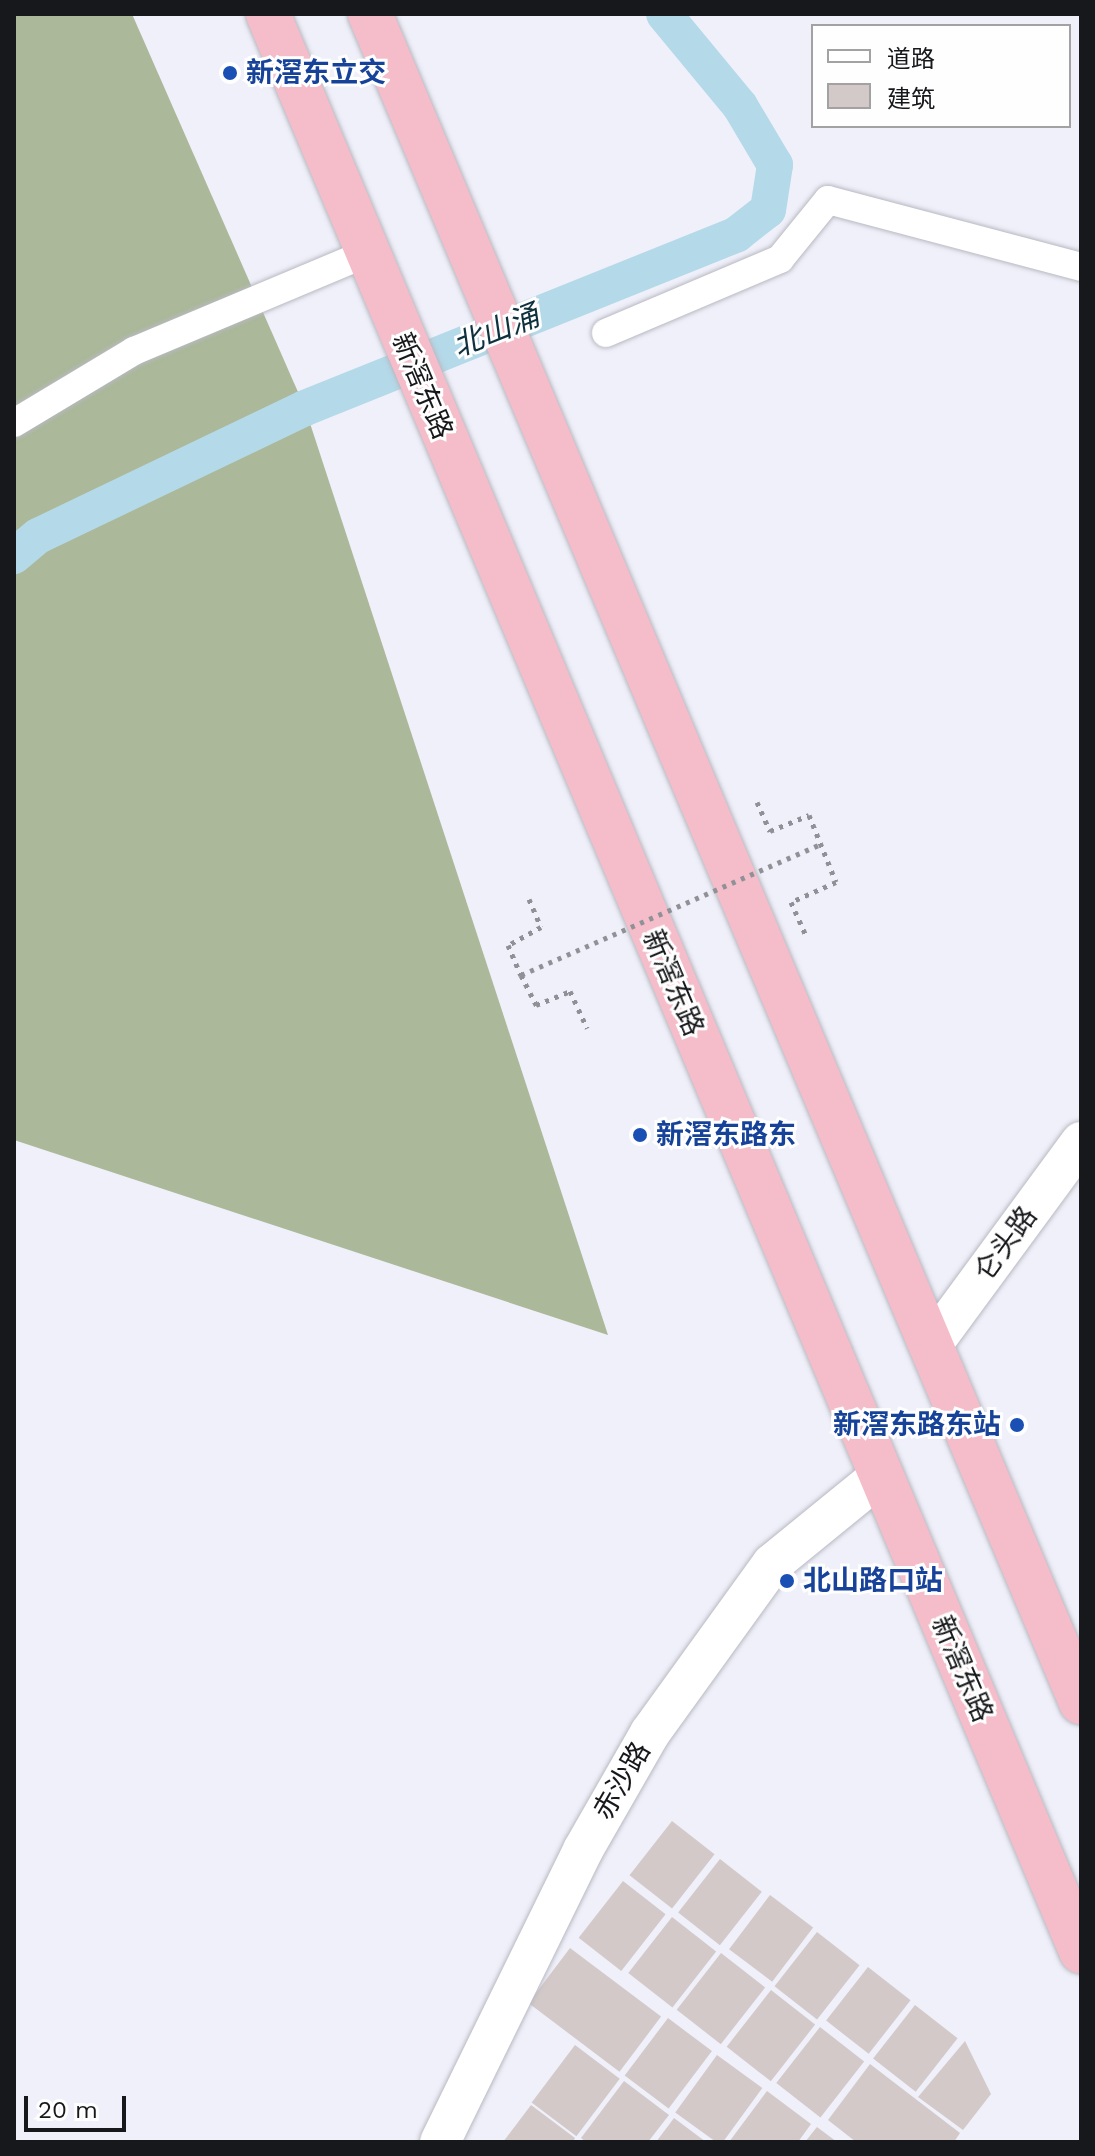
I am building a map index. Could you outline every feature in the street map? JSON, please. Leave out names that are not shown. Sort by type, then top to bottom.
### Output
[{"type":"highway","name":"新滘东路","points":[[268,14],[386,302],[1081,1951]]},
{"type":"highway","points":[[370,14],[1081,1702]]},
{"type":"street","points":[[606,333],[780,259],[828,200],[1081,267]]},
{"type":"street","points":[[14,423],[134,351],[367,253]]},
{"type":"street","name":"仑头路","points":[[931,1346],[1081,1142]]},
{"type":"street","name":"赤沙路","points":[[440,2142],[583,1850],[650,1733],[772,1564],[880,1476]]},
{"type":"path","points":[[757,802],[770,831],[809,815],[836,882],[791,902],[806,936]]},
{"type":"path","points":[[521,975],[821,844]]},
{"type":"path","points":[[529,899],[541,927],[508,945],[521,975],[536,1005],[570,991],[587,1028]]},
{"type":"green space","points":[[14,14],[132,14],[305,408],[608,1335],[14,1140]]},
{"type":"building","points":[[672,1821],[715,1854],[672,1909],[630,1875]]},
{"type":"building","points":[[720,1859],[762,1892],[720,1945],[678,1913]]},
{"type":"building","points":[[623,1881],[666,1914],[621,1971],[579,1938]]},
{"type":"building","points":[[770,1895],[813,1927],[772,1982],[729,1949]]},
{"type":"building","points":[[672,1917],[716,1951],[672,2007],[628,1973]]},
{"type":"building","points":[[817,1932],[860,1965],[817,2020],[775,1986]]},
{"type":"building","points":[[570,1948],[661,2017],[620,2072],[528,2003]]},
{"type":"building","points":[[721,1953],[765,1987],[721,2044],[677,2010]]},
{"type":"building","points":[[868,1967],[911,2000],[869,2054],[826,2021]]},
{"type":"building","points":[[771,1990],[815,2024],[771,2081],[727,2047]]},
{"type":"building","points":[[915,2005],[958,2038],[916,2092],[873,2059]]},
{"type":"building","points":[[668,2018],[712,2051],[669,2109],[625,2076]]},
{"type":"building","points":[[820,2027],[864,2061],[820,2117],[776,2083]]},
{"type":"building","points":[[965,2041],[991,2094],[963,2130],[918,2097]]},
{"type":"building","points":[[575,2045],[620,2079],[576,2136],[532,2103]]},
{"type":"building","points":[[717,2055],[762,2088],[723,2142],[716,2142],[675,2112]]},
{"type":"building","points":[[870,2064],[960,2133],[954,2142],[856,2142],[828,2120]]},
{"type":"building","points":[[624,2081],[669,2115],[648,2142],[586,2142],[581,2138]]},
{"type":"building","points":[[767,2091],[811,2124],[798,2142],[729,2142]]},
{"type":"building","points":[[531,2105],[575,2138],[573,2142],[503,2142]]},
{"type":"building","points":[[674,2118],[706,2142],[656,2142]]},
{"type":"building","points":[[817,2127],[837,2142],[805,2142]]},
{"type":"waterway","name":"北山涌","points":[[14,556],[38,536],[305,408],[737,234],[768,210],[775,165],[740,106],[664,14]]},
{"type":"place","name":"新滘东立交","points":[[230,73]]},
{"type":"place","name":"新滘东路东","points":[[640,1135]]},
{"type":"place","name":"新滘东路东站","points":[[1017,1425]]},
{"type":"place","name":"北山路口站","points":[[787,1581]]}]
